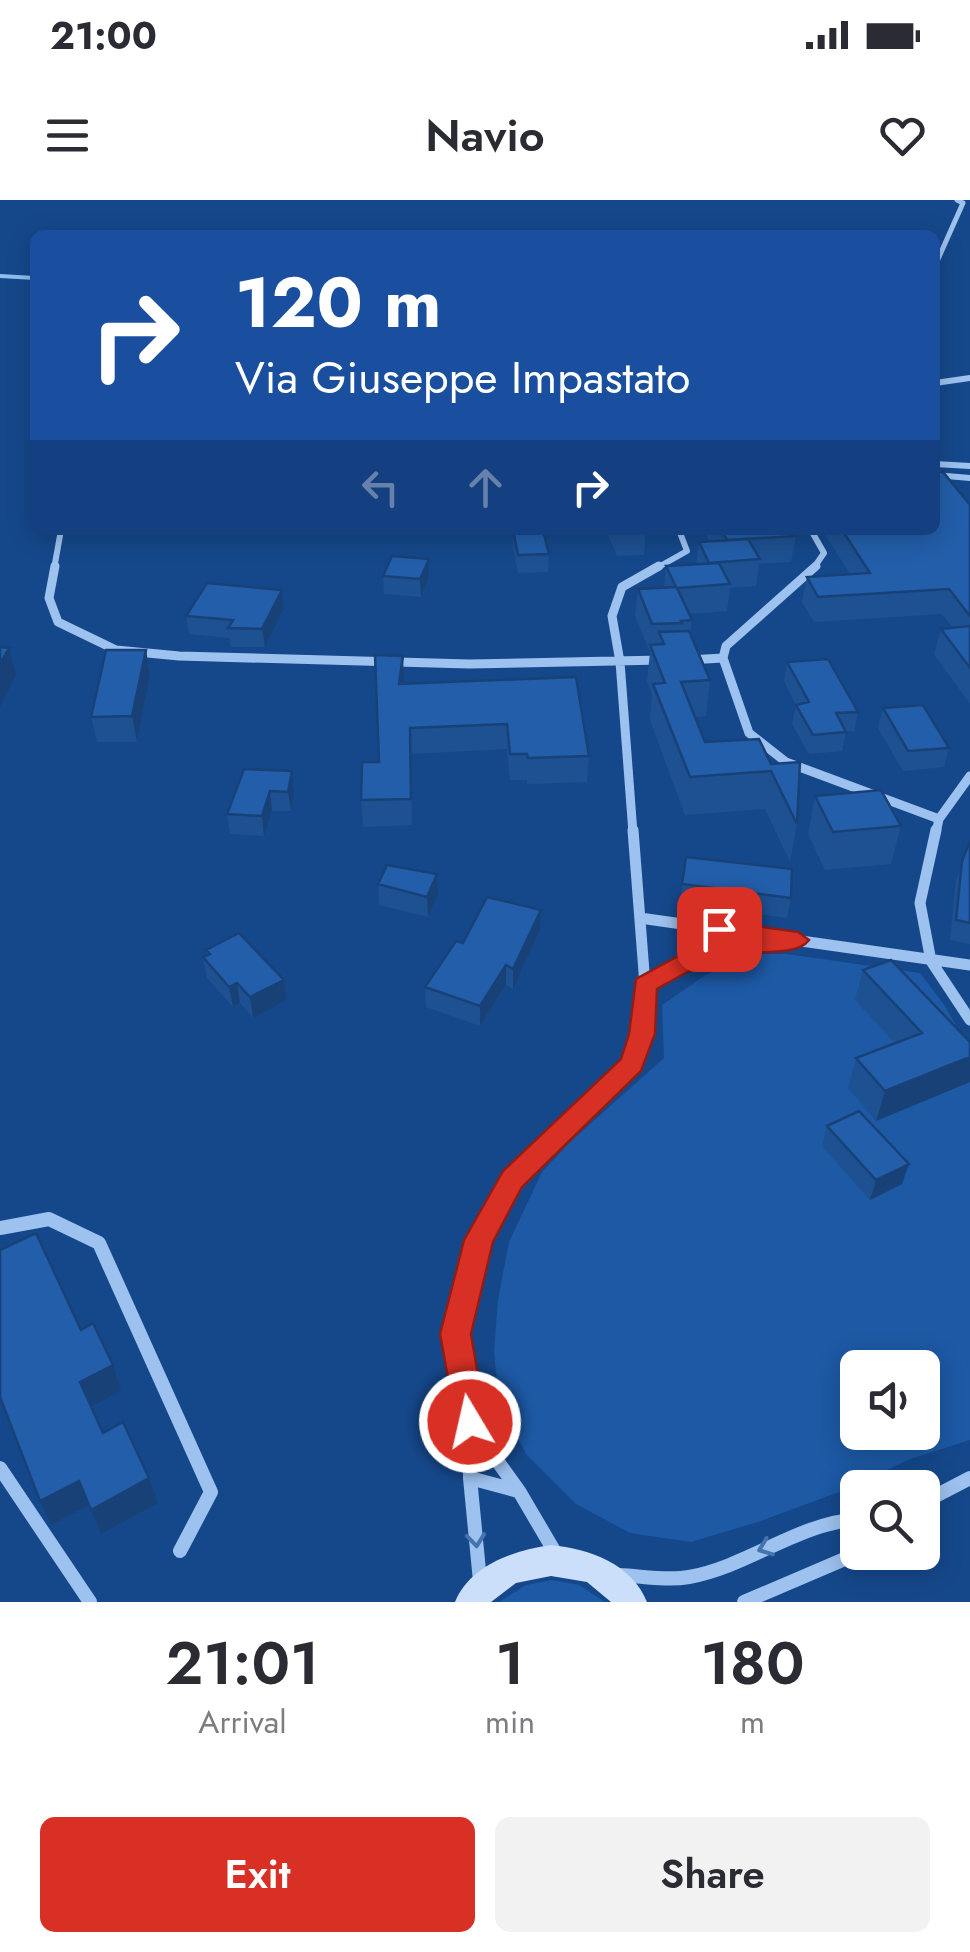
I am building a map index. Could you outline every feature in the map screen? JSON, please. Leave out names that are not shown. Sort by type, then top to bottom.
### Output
[{"type":"main road","points":[[475,1595],[517,1566],[558,1559],[604,1574],[632,1602]]},
{"type":"street","points":[[940,255],[960,213],[963,203],[957,200]]},
{"type":"street","points":[[940,382],[970,378]]},
{"type":"street","points":[[940,464],[970,466]]},
{"type":"street","points":[[940,475],[970,478]]},
{"type":"street","points":[[60,535],[48,598],[58,622],[116,650],[178,656],[469,664],[723,658]]},
{"type":"street","points":[[475,1595],[470,1422],[456,1334],[478,1240],[512,1179],[632,1064],[642,1034],[645,985],[620,662],[612,616],[622,588],[687,551],[681,535]]},
{"type":"street","points":[[815,535],[824,553],[820,563],[726,646],[723,658],[750,733],[786,762],[939,819]]},
{"type":"street","points":[[970,776],[939,819],[920,902],[930,960],[970,1020]]},
{"type":"street","points":[[640,918],[970,965]]},
{"type":"street","points":[[645,985],[689,961],[730,946],[798,940]]},
{"type":"street","points":[[0,1228],[49,1219],[99,1243],[211,1492],[180,1551]]},
{"type":"street","points":[[470,1422],[519,1491],[558,1559]]},
{"type":"street","points":[[0,1468],[90,1602]]},
{"type":"street","points":[[470,1478],[519,1491]]},
{"type":"street","points":[[940,1494],[970,1478]]},
{"type":"street","points":[[604,1574],[690,1578],[840,1520]]},
{"type":"street","points":[[744,1602],[840,1561]]},
{"type":"shaded area","points":[[754,954],[787,954],[920,973],[970,1050],[970,1440],[940,1450],[940,1350],[840,1350],[840,1450],[938,1450],[887,1470],[840,1470],[840,1492],[691,1542],[630,1533],[576,1504],[527,1455],[499,1405],[494,1351],[509,1242],[542,1172],[664,1058],[662,1005],[707,974]]},
{"type":"shaded area","points":[[552,1580],[579,1585],[605,1602],[499,1602],[526,1585]]},
{"type":"building","points":[[940,472],[943,472],[970,505],[970,616],[949,589],[818,597],[807,577],[870,573],[845,535],[940,535]]},
{"type":"building","points":[[514,535],[544,535],[549,554],[518,555]]},
{"type":"building","points":[[724,535],[796,536],[727,540]]},
{"type":"building","points":[[748,539],[760,559],[709,563],[699,542]]},
{"type":"building","points":[[392,556],[429,559],[420,579],[383,576]]},
{"type":"building","points":[[719,563],[730,584],[677,588],[692,620],[652,624],[638,589],[676,587],[666,566]]},
{"type":"building","points":[[207,583],[282,590],[262,629],[228,628],[233,620],[186,616]]},
{"type":"building","points":[[970,626],[970,668],[941,629]]},
{"type":"building","points":[[689,631],[710,680],[681,682],[705,742],[759,739],[771,764],[800,762],[797,824],[771,771],[690,777],[653,684],[665,683],[650,645],[664,644],[659,632]]},
{"type":"building","points":[[0,647],[9,648],[0,664]]},
{"type":"building","points":[[106,650],[146,650],[132,716],[91,717]]},
{"type":"building","points":[[375,655],[403,656],[399,684],[576,677],[589,756],[528,758],[527,754],[510,754],[507,724],[410,728],[411,799],[361,800],[362,762],[379,762]]},
{"type":"building","points":[[828,659],[858,712],[836,713],[846,732],[813,735],[796,705],[809,702],[787,662]]},
{"type":"building","points":[[923,705],[949,748],[908,751],[883,708]]},
{"type":"building","points":[[244,769],[292,771],[288,792],[270,791],[262,816],[227,814]]},
{"type":"building","points":[[881,790],[901,826],[833,832],[815,796]]},
{"type":"building","points":[[970,841],[970,923],[956,920],[962,861]]},
{"type":"building","points":[[686,857],[792,869],[791,898],[682,884]]},
{"type":"building","points":[[387,865],[437,874],[427,897],[378,884]]},
{"type":"building","points":[[487,897],[541,910],[513,969],[506,965],[480,1006],[425,987],[456,941],[463,943]]},
{"type":"building","points":[[239,933],[284,980],[250,997],[237,983],[229,987],[203,957],[210,954],[206,950]]},
{"type":"building","points":[[891,960],[970,1042],[970,1057],[885,1091],[856,1058],[922,1033],[863,970]]},
{"type":"building","points":[[859,1111],[909,1164],[876,1180],[827,1126]]},
{"type":"building","points":[[36,1233],[81,1330],[93,1323],[113,1365],[80,1382],[103,1433],[123,1422],[149,1478],[91,1510],[79,1481],[40,1501],[0,1397],[0,1250]]},
{"type":"waterway","points":[[0,276],[30,278]]},
{"type":"route","points":[[470,1422],[456,1334],[478,1240],[512,1179],[632,1064],[642,1034],[645,985],[689,961],[730,946],[798,940],[719,929]]}]
